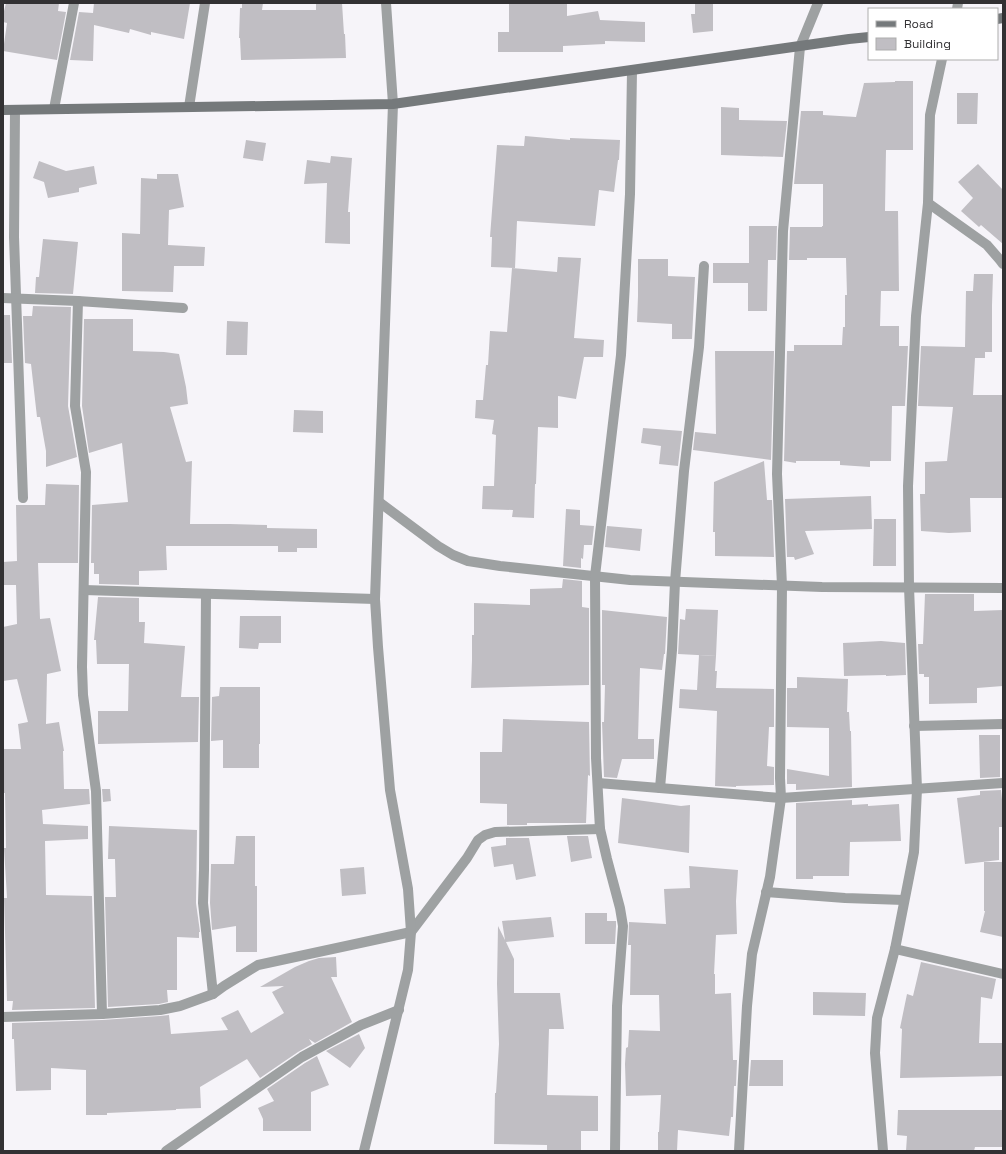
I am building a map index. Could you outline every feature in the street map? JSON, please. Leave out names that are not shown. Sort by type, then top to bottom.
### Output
[{"type":"street","points":[[54,109],[74,3]]},
{"type":"street","points":[[190,107],[205,3]]},
{"type":"street","points":[[364,1151],[408,970],[412,932],[408,889],[390,790],[375,599],[393,104],[386,3]]},
{"type":"street","points":[[740,1151],[747,1006],[752,954],[771,870],[781,798],[782,586],[777,474],[782,231],[800,47],[818,3]]},
{"type":"street","points":[[3,110],[393,104],[868,37]]},
{"type":"street","points":[[883,1151],[875,1053],[877,1018],[895,949],[914,852],[917,789],[909,587],[908,470],[916,316],[928,203],[930,115],[942,60]]},
{"type":"street","points":[[615,1151],[617,1006],[623,926],[620,908],[606,859],[600,828],[596,758],[595,576],[621,355],[630,194],[632,71]]},
{"type":"street","points":[[15,110],[14,237],[23,498]]},
{"type":"street","points":[[928,203],[987,244],[1003,264]]},
{"type":"street","points":[[660,788],[672,650],[675,582],[684,471],[699,347],[704,266]]},
{"type":"street","points":[[3,298],[183,308]]},
{"type":"street","points":[[78,301],[75,406],[86,472],[82,674],[83,695],[96,791],[102,1014]]},
{"type":"street","points":[[379,502],[438,546],[453,555],[468,561],[500,566],[630,580],[675,582],[822,587],[1003,588]]},
{"type":"street","points":[[84,590],[375,599]]},
{"type":"street","points":[[206,594],[203,903],[213,994]]},
{"type":"street","points":[[914,726],[1003,724]]},
{"type":"street","points":[[598,783],[781,798],[1003,783]]},
{"type":"street","points":[[3,1017],[102,1014],[160,1010],[180,1006],[213,994],[258,965],[412,932],[478,840],[485,835],[495,832],[600,828]]},
{"type":"street","points":[[766,892],[845,898],[904,900]]},
{"type":"street","points":[[895,949],[1003,974]]},
{"type":"street","points":[[166,1151],[302,1057],[361,1025],[398,1010]]},
{"type":"building","points":[[6,3],[59,3],[58,11],[66,12],[57,60],[3,51],[7,23],[3,22],[3,15]]},
{"type":"building","points":[[94,3],[190,3],[184,39],[151,32],[151,35],[130,29],[129,33],[94,25],[93,61],[70,60],[79,12],[93,13]]},
{"type":"building","points":[[242,3],[263,3],[262,10],[316,10],[316,3],[342,3],[346,58],[241,60],[239,38],[240,8],[242,8]]},
{"type":"building","points":[[509,3],[567,3],[567,16],[598,11],[600,20],[645,22],[645,42],[605,41],[605,44],[563,46],[563,52],[498,52],[498,32],[509,32]]},
{"type":"building","points":[[695,3],[713,3],[713,31],[693,33],[691,14],[695,14]]},
{"type":"building","points":[[913,81],[913,150],[886,150],[885,211],[898,211],[899,291],[881,291],[880,326],[899,326],[899,346],[908,346],[905,406],[892,406],[891,461],[870,461],[870,467],[840,465],[840,461],[796,461],[796,463],[784,461],[787,351],[794,351],[794,345],[842,345],[843,327],[845,327],[845,295],[847,295],[846,258],[807,258],[807,260],[789,260],[790,227],[823,226],[823,184],[794,184],[801,111],[823,111],[823,115],[856,117],[864,83]]},
{"type":"building","points":[[957,93],[978,93],[977,124],[957,124]]},
{"type":"building","points":[[721,107],[739,108],[739,120],[787,121],[783,157],[721,155]]},
{"type":"building","points":[[525,136],[570,140],[570,138],[620,140],[619,160],[614,192],[599,190],[595,226],[517,221],[515,268],[491,267],[492,237],[490,237],[497,145],[524,146]]},
{"type":"building","points":[[246,140],[266,143],[263,161],[243,158]]},
{"type":"building","points":[[331,156],[352,158],[348,212],[350,212],[350,244],[325,243],[327,183],[304,184],[307,160],[330,163]]},
{"type":"building","points":[[39,161],[66,171],[94,166],[97,184],[79,188],[79,192],[48,198],[44,182],[33,178]]},
{"type":"building","points":[[978,164],[1003,190],[1003,244],[981,225],[979,227],[961,211],[973,198],[958,182]]},
{"type":"building","points":[[157,174],[178,174],[184,207],[169,210],[168,245],[205,247],[204,266],[174,266],[173,292],[122,291],[122,233],[140,234],[141,178],[157,179]]},
{"type":"building","points":[[749,226],[777,226],[776,260],[768,260],[767,311],[748,311],[748,283],[713,283],[713,263],[749,263]]},
{"type":"building","points":[[43,239],[78,242],[73,294],[35,293],[36,277],[39,277]]},
{"type":"building","points":[[558,257],[581,258],[574,338],[604,340],[603,357],[584,357],[576,399],[558,396],[558,428],[538,427],[534,518],[512,517],[513,510],[482,509],[483,486],[494,486],[496,435],[492,434],[494,420],[475,418],[476,400],[483,400],[486,365],[488,365],[490,331],[507,332],[512,268],[557,272]]},
{"type":"building","points":[[638,259],[668,259],[668,276],[695,277],[692,339],[672,339],[672,324],[637,322]]},
{"type":"building","points":[[974,274],[993,274],[992,352],[985,352],[985,358],[975,358],[973,395],[1003,395],[1003,498],[970,498],[971,532],[949,533],[921,531],[920,494],[925,494],[925,462],[947,461],[953,407],[918,406],[921,346],[965,347],[966,291],[973,291]]},
{"type":"building","points":[[33,306],[71,307],[68,406],[77,457],[46,467],[46,451],[40,417],[37,417],[31,364],[25,363],[23,316],[32,316]]},
{"type":"building","points":[[3,315],[10,315],[12,363],[3,363]]},
{"type":"building","points":[[84,319],[133,319],[133,351],[179,354],[188,404],[170,407],[186,462],[192,461],[190,524],[267,525],[267,528],[317,529],[317,548],[297,548],[297,552],[278,552],[278,546],[166,546],[167,570],[139,571],[139,585],[99,584],[99,574],[94,574],[94,563],[91,563],[92,505],[128,502],[122,443],[89,453],[82,406]]},
{"type":"building","points":[[227,321],[248,322],[247,355],[226,355]]},
{"type":"building","points":[[715,351],[774,351],[771,460],[693,450],[695,432],[716,434]]},
{"type":"building","points":[[294,410],[323,411],[323,433],[293,432]]},
{"type":"building","points":[[643,428],[682,431],[678,466],[659,464],[661,446],[641,443]]},
{"type":"building","points":[[764,461],[767,500],[772,500],[774,557],[715,556],[715,532],[713,532],[714,482]]},
{"type":"building","points":[[46,484],[79,485],[78,563],[38,563],[40,619],[50,618],[61,671],[47,674],[46,724],[59,722],[64,751],[64,789],[89,789],[90,804],[42,810],[43,824],[88,826],[88,839],[45,841],[46,895],[92,896],[95,1008],[12,1010],[13,1001],[7,1001],[4,898],[7,898],[4,848],[6,848],[5,793],[3,793],[3,749],[21,749],[18,724],[28,722],[17,679],[3,681],[3,627],[17,624],[16,585],[3,585],[3,562],[17,561],[16,505],[45,505]]},
{"type":"building","points":[[871,496],[872,529],[805,531],[814,554],[795,560],[794,557],[787,557],[785,499]]},
{"type":"building","points":[[566,509],[580,510],[580,525],[594,526],[592,545],[584,545],[583,559],[581,558],[581,568],[563,566]]},
{"type":"building","points":[[874,519],[896,519],[896,566],[873,566]]},
{"type":"building","points":[[607,526],[642,529],[640,551],[605,547]]},
{"type":"building","points":[[563,579],[582,581],[582,607],[589,608],[589,685],[471,688],[474,603],[530,605],[530,589],[562,588]]},
{"type":"building","points":[[925,594],[974,594],[974,611],[1003,610],[1003,686],[977,688],[977,703],[929,704],[929,677],[924,677],[924,674],[919,674],[918,644],[923,644]]},
{"type":"building","points":[[98,597],[139,598],[139,622],[145,622],[144,643],[185,646],[181,697],[199,697],[198,742],[98,744],[98,711],[128,711],[129,664],[97,664],[96,640],[94,640]]},
{"type":"building","points":[[686,609],[718,610],[716,656],[678,654],[680,619],[685,620]]},
{"type":"building","points":[[602,610],[667,617],[665,654],[662,670],[640,668],[638,739],[654,739],[654,759],[622,759],[617,778],[604,777],[602,722],[604,722],[605,685],[602,685]]},
{"type":"building","points":[[240,616],[281,616],[281,643],[259,643],[258,649],[239,648]]},
{"type":"building","points":[[881,641],[905,643],[906,675],[844,676],[843,643]]},
{"type":"building","points":[[699,655],[716,656],[716,688],[774,689],[774,727],[769,727],[767,766],[774,767],[774,785],[736,787],[715,786],[717,711],[679,708],[680,689],[697,690]]},
{"type":"building","points":[[797,677],[848,679],[847,712],[849,712],[851,731],[852,787],[796,790],[796,784],[787,784],[787,769],[829,776],[829,728],[787,727],[787,688],[797,688]]},
{"type":"building","points":[[220,687],[260,687],[259,768],[223,768],[223,740],[211,741],[212,697],[219,696]]},
{"type":"building","points":[[503,719],[589,722],[590,776],[588,775],[586,823],[527,823],[527,825],[507,825],[507,804],[480,803],[480,752],[502,752]]},
{"type":"building","points":[[979,735],[1000,735],[1000,777],[980,778]]},
{"type":"building","points":[[102,789],[110,789],[111,801],[103,802]]},
{"type":"building","points":[[1001,790],[1003,827],[999,827],[999,860],[965,864],[957,798],[980,795],[980,791]]},
{"type":"building","points":[[622,798],[681,806],[690,805],[689,853],[618,843]]},
{"type":"building","points":[[852,800],[852,805],[868,804],[868,806],[899,804],[901,841],[850,842],[849,876],[813,876],[813,879],[796,879],[796,803]]},
{"type":"building","points":[[109,826],[197,830],[196,903],[200,932],[199,938],[177,937],[177,990],[167,990],[168,1002],[159,1004],[108,1007],[105,897],[116,897],[115,859],[108,859]]},
{"type":"building","points":[[236,836],[255,836],[257,952],[236,952],[236,926],[212,930],[210,903],[211,864],[234,864]]},
{"type":"building","points":[[567,836],[588,836],[592,858],[571,862]]},
{"type":"building","points":[[506,838],[529,838],[536,876],[516,880],[513,864],[494,867],[491,847],[506,845]]},
{"type":"building","points":[[984,862],[1002,862],[1003,865],[1003,937],[980,932],[985,911]]},
{"type":"building","points":[[689,866],[738,870],[736,901],[737,934],[716,935],[714,974],[715,994],[731,993],[733,1060],[737,1060],[733,1117],[731,1117],[729,1136],[678,1130],[677,1151],[658,1151],[661,1095],[626,1096],[625,1064],[629,1030],[660,1031],[659,995],[630,995],[631,945],[628,945],[629,922],[666,924],[664,889],[690,888]]},
{"type":"building","points":[[364,867],[366,894],[342,896],[340,869]]},
{"type":"building","points":[[585,913],[607,913],[607,921],[616,921],[615,944],[585,944]]},
{"type":"building","points":[[551,917],[554,937],[506,942],[514,959],[514,993],[560,993],[564,1029],[549,1029],[547,1095],[598,1096],[598,1131],[581,1131],[581,1150],[547,1150],[547,1145],[494,1144],[495,1093],[499,1044],[497,984],[498,926],[505,940],[502,921]]},
{"type":"building","points":[[336,957],[337,977],[331,977],[352,1022],[315,1043],[309,1039],[312,1044],[260,1078],[247,1059],[200,1087],[201,1108],[107,1113],[107,1115],[86,1115],[86,1070],[51,1068],[51,1090],[16,1091],[12,1023],[102,1020],[169,1015],[171,1034],[228,1030],[221,1018],[238,1010],[251,1033],[284,1013],[272,992],[284,986],[260,987],[295,967],[309,961],[319,958]]},
{"type":"building","points":[[921,962],[996,979],[992,999],[981,997],[979,1043],[1003,1043],[1003,1076],[900,1078],[902,1029],[900,1028],[907,994],[913,996]]},
{"type":"building","points":[[813,992],[866,993],[865,1016],[813,1015]]},
{"type":"building","points":[[359,1034],[365,1048],[350,1068],[326,1051]]},
{"type":"building","points":[[317,1056],[329,1085],[311,1092],[311,1131],[263,1131],[263,1119],[258,1108],[274,1101],[267,1089]]},
{"type":"building","points":[[751,1060],[783,1060],[783,1086],[749,1086]]},
{"type":"building","points":[[898,1110],[1003,1110],[1003,1147],[975,1147],[974,1151],[906,1151],[907,1136],[897,1135]]}]
